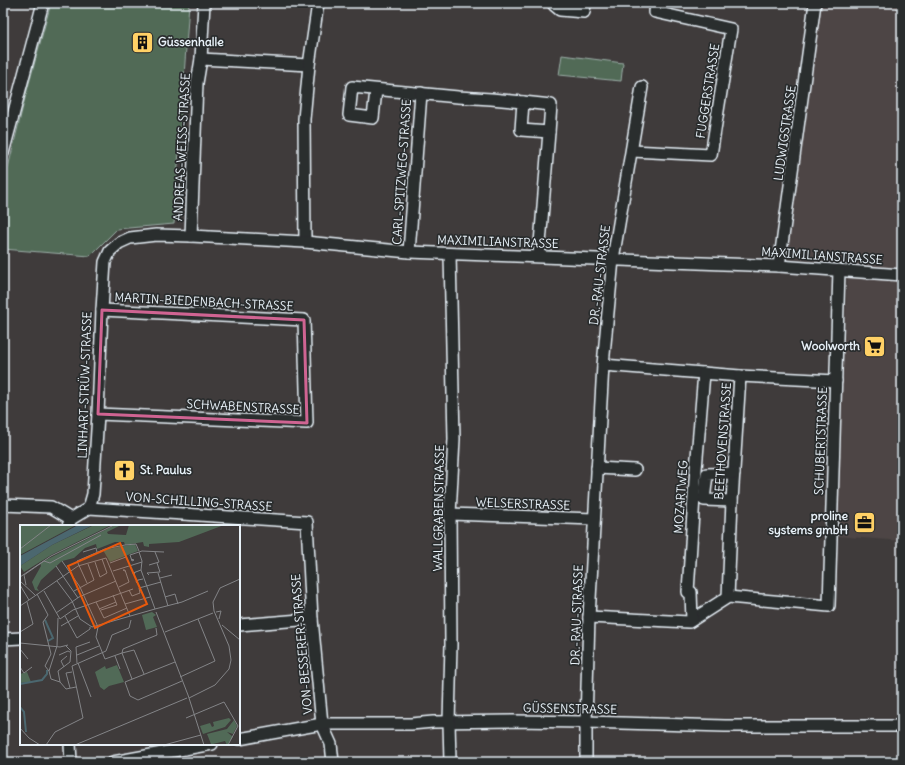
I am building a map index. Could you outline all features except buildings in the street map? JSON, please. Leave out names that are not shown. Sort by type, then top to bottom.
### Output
[{"type":"street","points":[[3,153],[43,3]]},
{"type":"street","name":"ANDREAS-WEISS-STRASSE","points":[[191,236],[197,83],[201,59],[204,3]]},
{"type":"street","points":[[305,242],[304,119],[309,65],[318,3]]},
{"type":"street","points":[[554,3],[554,5],[560,10],[584,12],[585,3]]},
{"type":"street","name":"LUDWIGSTRASSE","points":[[779,266],[816,3]]},
{"type":"street","name":"FUGGERSTRASSE","points":[[632,151],[711,155],[730,29],[656,7]]},
{"type":"street","points":[[201,59],[309,65]]},
{"type":"street","name":"DR.-RAU-STRASSE","points":[[586,762],[589,618],[603,365],[613,259],[642,87]]},
{"type":"street","points":[[376,90],[551,105],[539,256]]},
{"type":"street","name":"CARL-SPITZWEG-STRASSE","points":[[409,252],[421,94]]},
{"type":"street","points":[[524,102],[521,130],[549,132]]},
{"type":"street","name":"MAXIMILIANSTRASSE","points":[[105,262],[110,251],[119,243],[130,238],[156,235],[305,242],[409,252],[779,266],[902,275]]},
{"type":"street","name":"WALLGRABENSTRASSE","points":[[450,254],[454,439],[450,514],[450,762]]},
{"type":"street","name":"LINHART-STRÜW-STRASSE","points":[[89,508],[93,494],[105,262]]},
{"type":"street","name":"SCHUBERTSTRASSE","points":[[728,597],[829,606],[839,270]]},
{"type":"street","name":"MARTIN-BIEDENBACH-STRASSE","points":[[102,310],[304,320]]},
{"type":"street","name":"SCHWABENSTRASSE","points":[[98,414],[307,423],[304,320]]},
{"type":"street","name":"BEETHOVENSTRASSE","points":[[603,365],[740,376],[728,597]]},
{"type":"street","name":"MOZARTWEG","points":[[692,620],[692,592],[688,592],[704,373]]},
{"type":"street","points":[[740,376],[836,381]]},
{"type":"street","points":[[597,468],[635,470]]},
{"type":"street","points":[[732,502],[704,500],[707,474],[734,473]]},
{"type":"street","points":[[3,505],[51,507],[69,522],[89,508]]},
{"type":"street","name":"VON-SCHILLING-STRASSE","points":[[89,508],[307,522]]},
{"type":"street","name":"WELSERSTRASSE","points":[[450,514],[594,519]]},
{"type":"street","name":"VON-BESSERER-STRASSE","points":[[307,522],[312,619],[322,724],[331,744],[333,762]]},
{"type":"street","points":[[589,618],[689,622],[728,597]]},
{"type":"street","points":[[240,625],[312,619]]},
{"type":"street","points":[[3,639],[20,638]]},
{"type":"street","name":"GÜSSENSTRASSE","points":[[240,739],[322,724],[586,722],[732,726],[902,726]]},
{"type":"street","points":[[70,745],[72,762]]},
{"type":"street","points":[[113,762],[206,745]]},
{"type":"highlighted area","points":[[102,310],[304,320],[307,423],[98,414]]},
{"type":"shaded area","points":[[820,3],[902,3],[902,541],[835,536],[848,262],[787,258]]},
{"type":"green space","points":[[51,3],[189,3],[174,224],[117,229],[90,256],[3,249],[3,188],[25,98]]},
{"type":"green space","points":[[562,55],[623,63],[621,81],[559,75]]},
{"type":"place","name":"Güssenhalle","points":[[142,42]]},
{"type":"place","name":"Woolworth","points":[[875,346]]},
{"type":"place","name":"St. Paulus","points":[[124,470]]},
{"type":"place","name":"proline systems gmbH","points":[[864,523]]}]
